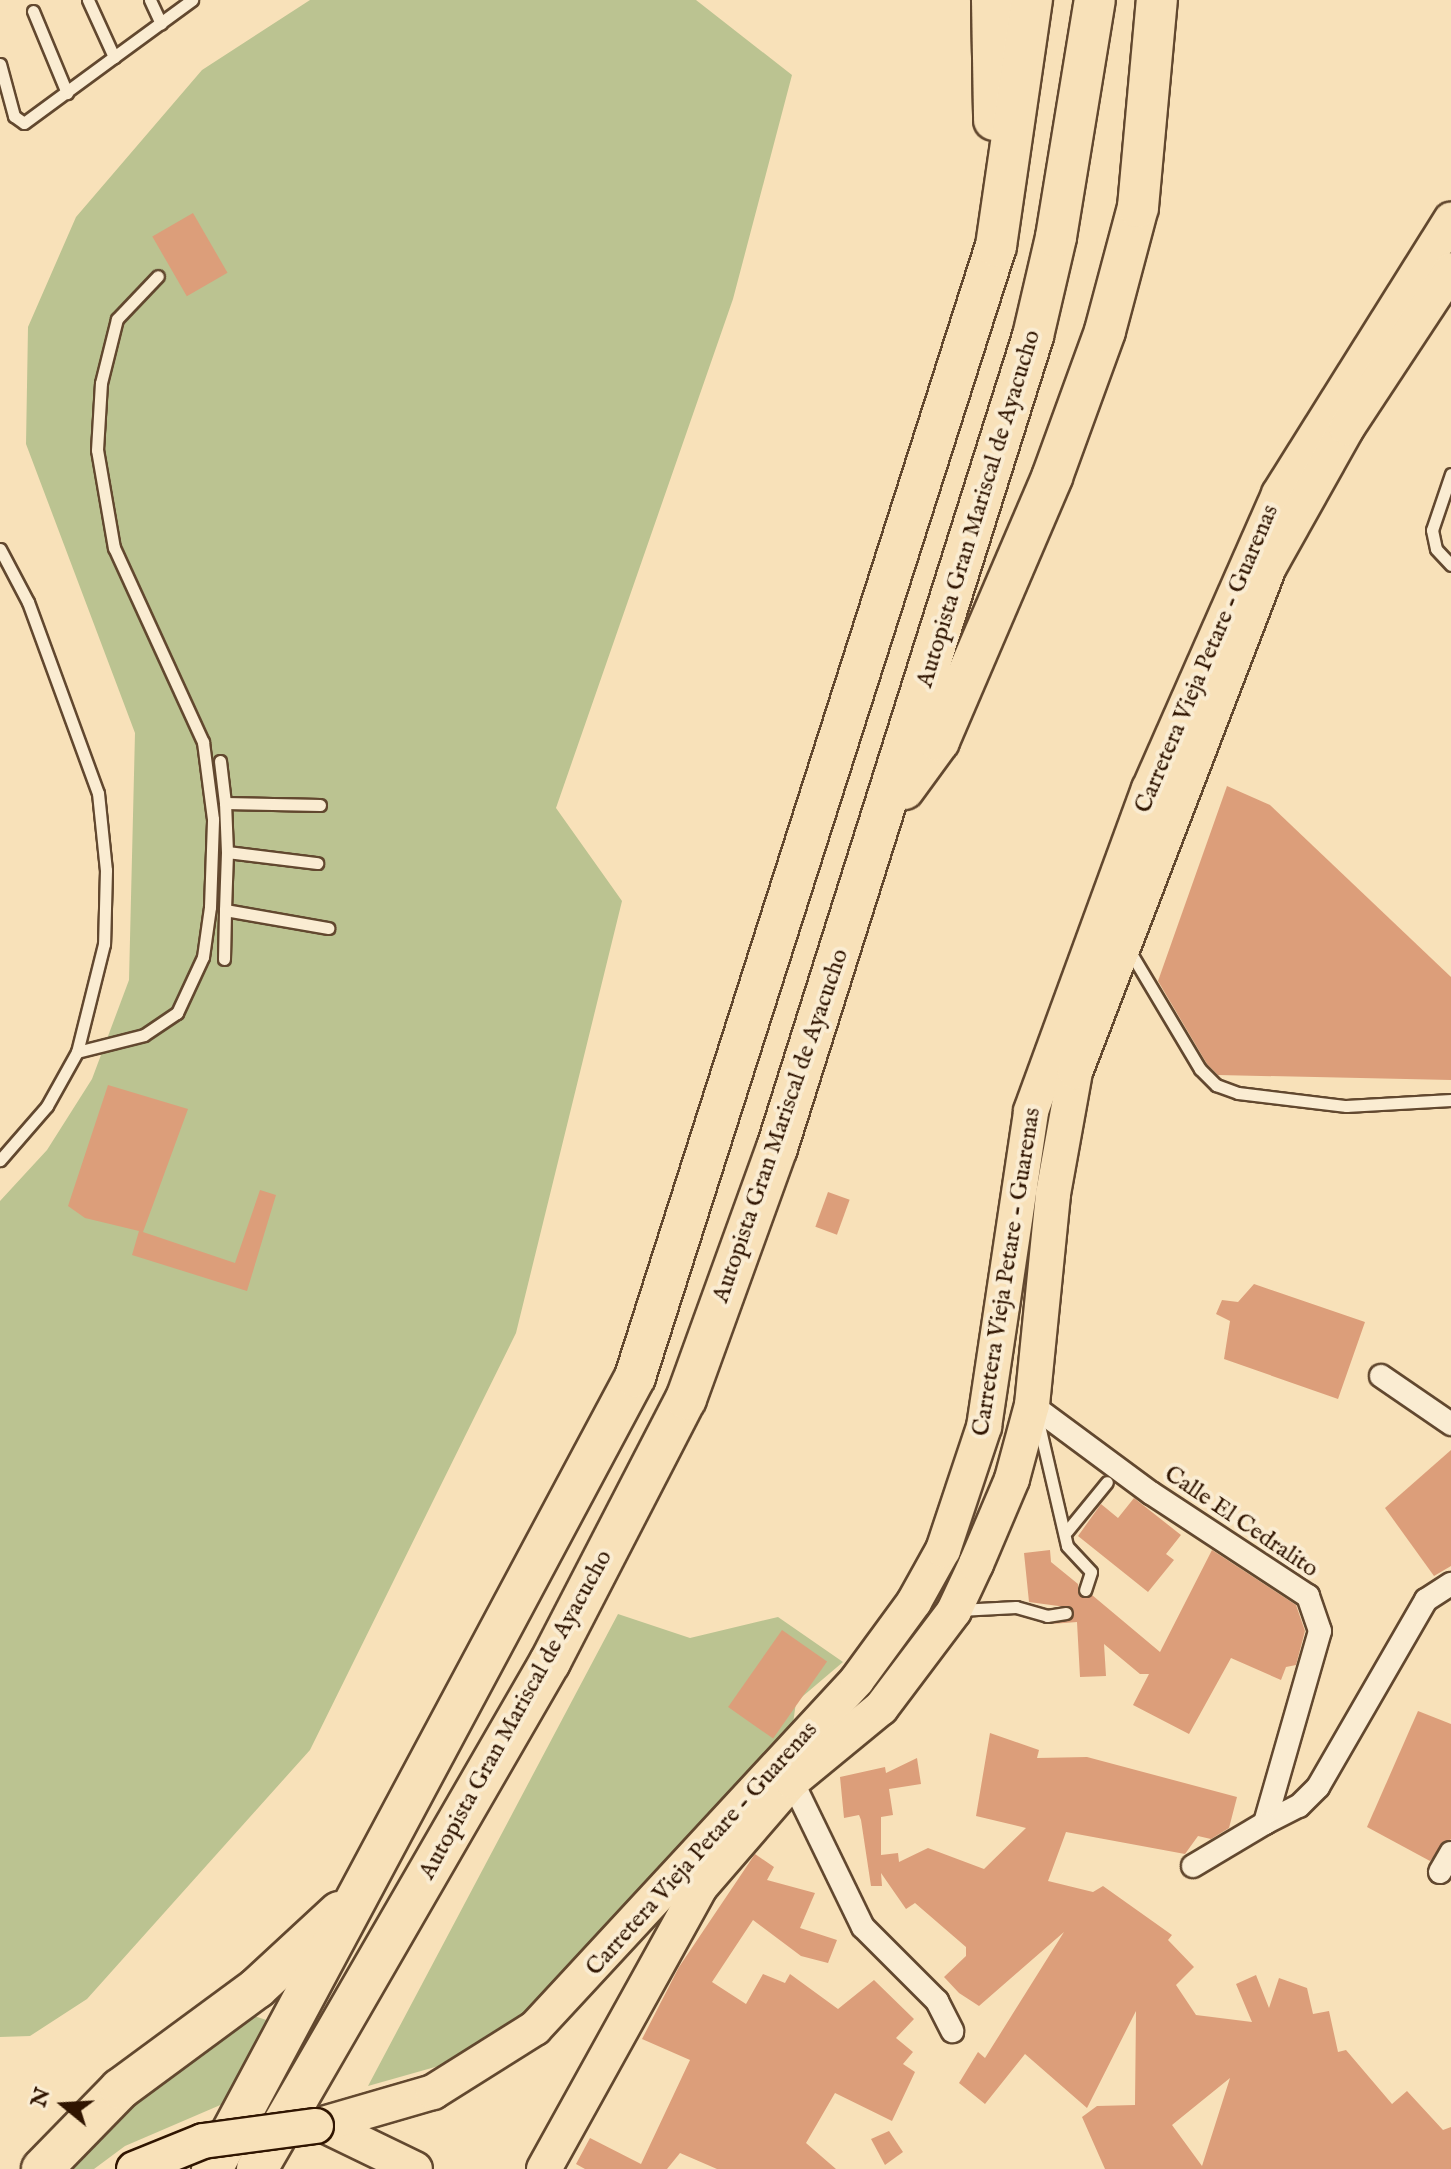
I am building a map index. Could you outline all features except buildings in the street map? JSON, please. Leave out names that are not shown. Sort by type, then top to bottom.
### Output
[{"type":"highway","points":[[992,0],[996,246]]},
{"type":"highway","points":[[212,2169],[635,1377],[996,246],[1032,0]]},
{"type":"highway","name":"Autopista Gran Mariscal de Ayacucho","points":[[257,2169],[550,1662],[686,1399],[885,815],[1033,336],[1095,0]]},
{"type":"highway","points":[[885,815],[939,741],[1087,388],[1138,207],[1157,0]]},
{"type":"highway","points":[[42,2169],[120,2089],[257,1988],[359,1893]]},
{"type":"main road","name":"Carretera Vieja Petare - Guarenas","points":[[134,2169],[203,2141],[320,2125],[433,2092],[535,2028],[857,1680],[914,1602],[943,1550],[984,1427],[1031,1111],[1149,789],[1279,494],[1451,220]]},
{"type":"main road","name":"Carretera Vieja Petare - Guarenas","points":[[544,2169],[701,1886],[792,1781],[881,1708],[954,1611],[1001,1509],[1032,1405],[1042,1282],[1075,1072],[1126,946],[1269,567],[1340,440],[1451,270]]},
{"type":"main road","points":[[320,2125],[415,2169]]},
{"type":"street","points":[[1381,1376],[1451,1424]]},
{"type":"street","name":"Calle El Cedralito","points":[[1032,1405],[1308,1596],[1320,1631],[1265,1823]]},
{"type":"street","points":[[1193,1866],[1299,1806],[1318,1787],[1426,1600],[1451,1584]]},
{"type":"street","points":[[792,1781],[863,1927],[937,2001],[952,2031]]},
{"type":"lane","points":[[88,0],[114,57]]},
{"type":"lane","points":[[150,0],[161,24]]},
{"type":"lane","points":[[0,64],[18,121],[31,121],[192,0]]},
{"type":"lane","points":[[33,11],[67,93]]},
{"type":"lane","points":[[77,1052],[144,1035],[177,1013],[203,957],[210,907],[213,819],[203,742],[114,548],[97,450],[101,383],[117,319],[158,276]]},
{"type":"lane","points":[[1451,474],[1432,530],[1436,549],[1451,565]]},
{"type":"lane","points":[[0,549],[33,615],[98,793],[106,870],[104,944],[77,1052],[47,1106],[0,1160]]},
{"type":"lane","points":[[220,761],[227,852],[224,959]]},
{"type":"lane","points":[[225,803],[320,805]]},
{"type":"lane","points":[[227,852],[317,863]]},
{"type":"lane","points":[[225,910],[328,928]]},
{"type":"lane","points":[[1126,946],[1200,1069],[1216,1085],[1238,1093],[1346,1106],[1451,1100]]},
{"type":"lane","points":[[1032,1405],[1067,1531],[1067,1546],[1091,1572],[1085,1590]]},
{"type":"lane","points":[[1067,1531],[1107,1482]]},
{"type":"lane","points":[[954,1611],[1016,1607],[1047,1616],[1066,1613]]},
{"type":"green space","points":[[310,0],[696,0],[792,75],[733,299],[556,808],[622,901],[516,1333],[310,1750],[87,1999],[30,2036],[0,2037],[0,1201],[47,1150],[92,1079],[129,980],[135,733],[26,444],[28,327],[76,217],[202,70]]},
{"type":"green space","points":[[618,1614],[690,1638],[778,1617],[843,1662],[796,1702],[793,1724],[776,1746],[550,2001],[467,2058],[368,2086]]},
{"type":"green space","points":[[248,2014],[276,2023],[232,2100],[125,2146],[94,2169],[62,2169],[145,2091]]}]
